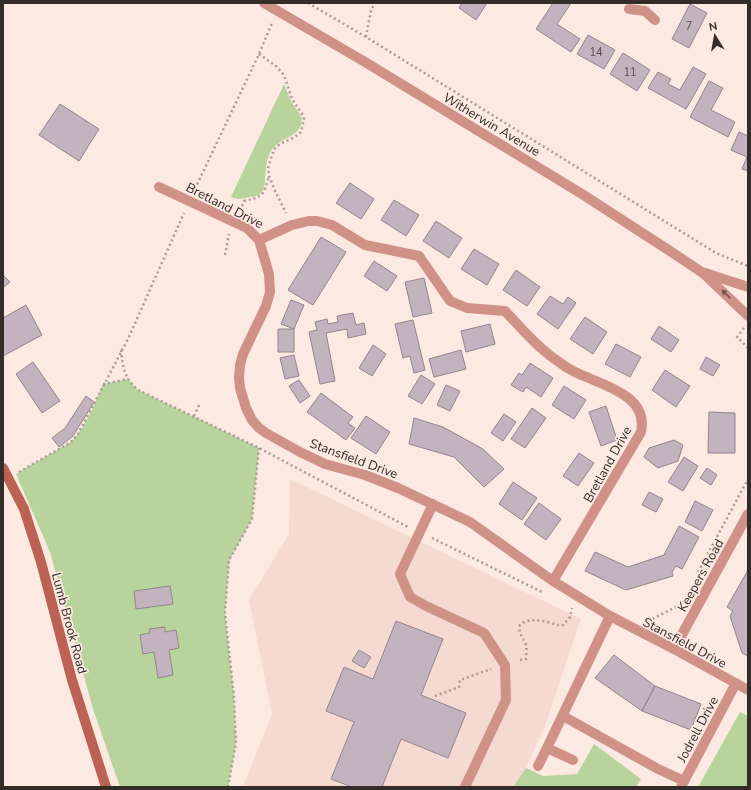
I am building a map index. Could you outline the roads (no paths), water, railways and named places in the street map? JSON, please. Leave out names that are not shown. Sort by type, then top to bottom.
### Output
[{"type":"street","name":"Witherwin Avenue","points":[[264,3],[365,62],[582,194],[703,273],[748,316]]},
{"type":"street","points":[[629,9],[647,7],[655,20]]},
{"type":"street","name":"Bretland Drive","points":[[159,187],[247,228],[259,240],[292,225],[309,221],[317,221],[332,226],[365,245],[419,256],[450,301],[467,308],[505,311],[557,362],[579,374],[617,390],[634,405],[642,418],[642,424],[637,440],[554,581]]},
{"type":"street","name":"Stansfield Drive","points":[[259,240],[269,274],[270,292],[266,306],[243,354],[239,378],[242,398],[246,408],[252,420],[266,434],[325,464],[365,475],[392,485],[470,522],[554,581],[610,616],[748,690]]},
{"type":"street","name":"Witherwin Avenue","points":[[703,273],[748,287]]},
{"type":"street","name":"Lumb Brook Road","points":[[3,468],[24,509],[41,562],[72,680],[106,787]]},
{"type":"street","points":[[434,504],[400,574],[410,597],[484,634],[505,665],[506,700],[465,787]]},
{"type":"street","name":"Keepers Road","points":[[674,649],[748,514]]},
{"type":"street","points":[[538,766],[610,616]]},
{"type":"street","name":"Jodrell Drive","points":[[683,784],[736,683]]},
{"type":"street","points":[[563,716],[683,784]]},
{"type":"street","points":[[547,748],[573,760]]}]
